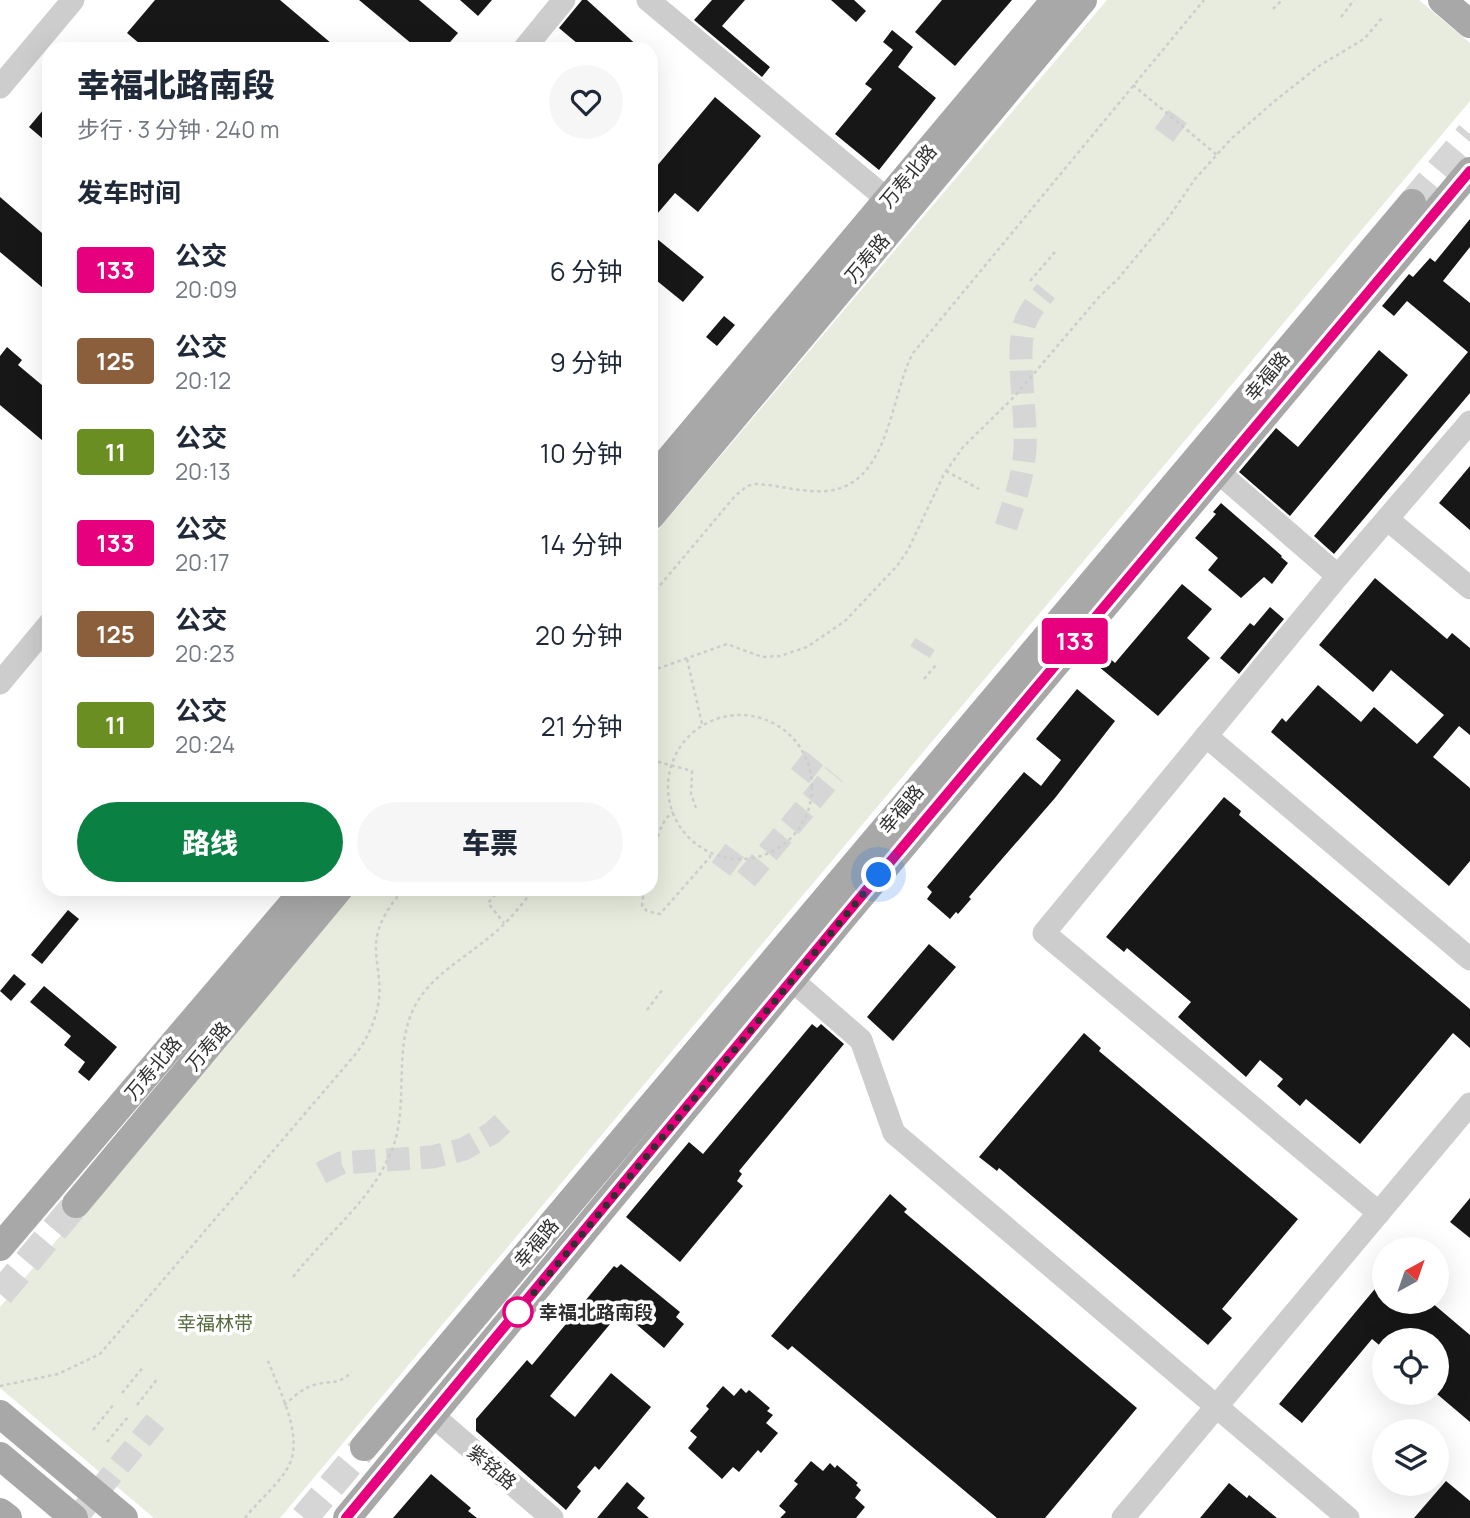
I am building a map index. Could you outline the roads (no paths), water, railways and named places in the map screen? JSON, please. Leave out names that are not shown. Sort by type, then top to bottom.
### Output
[{"type":"main road","name":"万寿北路","points":[[658,473],[1055,0]]},
{"type":"main road","name":"万寿路","points":[[658,508],[1083,0]]},
{"type":"main road","points":[[1442,0],[1470,24]]},
{"type":"main road","points":[[346,1518],[792,980],[1470,171]]},
{"type":"main road","name":"幸福路","points":[[364,1447],[1412,204]]},
{"type":"main road","name":"万寿北路","points":[[0,1247],[299,896]]},
{"type":"main road","name":"万寿路","points":[[76,1204],[333,896]]},
{"type":"main road","points":[[0,1414],[124,1518]]},
{"type":"main road","points":[[0,1456],[74,1518]]},
{"type":"main road","points":[[0,1512],[8,1518]]},
{"type":"street","points":[[0,87],[73,0]]},
{"type":"street","points":[[530,42],[564,0]]},
{"type":"street","points":[[648,0],[888,200]]},
{"type":"street","points":[[1379,1213],[1044,933],[1338,576],[1470,422]]},
{"type":"street","points":[[1217,471],[1338,576]]},
{"type":"street","points":[[1387,519],[1470,588]]},
{"type":"street","points":[[0,684],[42,633]]},
{"type":"street","points":[[1206,736],[1470,959]]},
{"type":"street","points":[[792,980],[861,1040],[894,1133],[1348,1518]]},
{"type":"street","points":[[1123,1518],[1470,1104]]},
{"type":"street","name":"紫铭路","points":[[432,1415],[552,1518]]},
{"type":"tunnel","points":[[1164,135],[1184,108]]},
{"type":"tunnel","points":[[1412,203],[1470,134]]},
{"type":"tunnel","points":[[1006,527],[1024,458],[1022,335],[1029,314],[1046,291]]},
{"type":"tunnel","points":[[920,652],[925,644]]},
{"type":"tunnel","points":[[800,776],[819,752]]},
{"type":"tunnel","points":[[746,879],[834,774]]},
{"type":"tunnel","points":[[721,869],[738,846]]},
{"type":"tunnel","points":[[321,1173],[341,1163],[432,1157],[464,1149],[492,1133],[506,1120]]},
{"type":"tunnel","points":[[0,1294],[76,1204]]},
{"type":"tunnel","points":[[76,1518],[160,1416]]},
{"type":"tunnel","points":[[304,1518],[364,1447]]},
{"type":"place","name":"幸福北路南段","points":[[518,1312]]},
{"type":"park label","name":"幸福林带","points":[[215,1323]]}]
